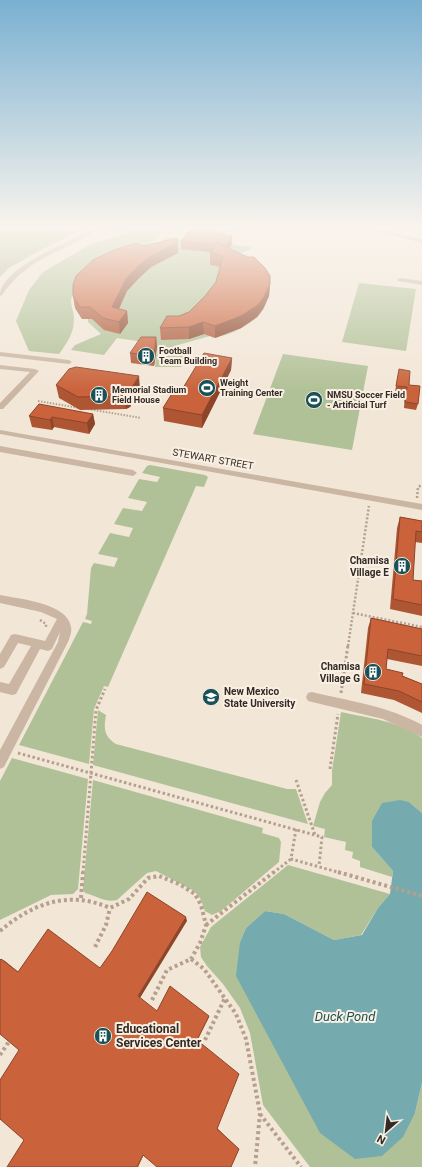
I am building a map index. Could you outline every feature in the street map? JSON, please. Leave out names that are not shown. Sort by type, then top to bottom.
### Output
[{"type":"street","points":[[0,294],[8,282]]},
{"type":"street","points":[[0,354],[69,362]]},
{"type":"street","points":[[0,366],[35,371],[0,407]]},
{"type":"street","name":"STEWART STREET","points":[[0,432],[422,507]]},
{"type":"street","points":[[0,449],[133,473]]},
{"type":"street","points":[[0,599],[54,611],[62,619],[67,629],[66,636],[0,763]]},
{"type":"street","points":[[0,664],[15,638],[48,646],[62,619]]},
{"type":"street","points":[[0,687],[12,690],[38,643]]},
{"type":"street","points":[[312,697],[389,716],[422,730]]},
{"type":"path","points":[[38,401],[141,418]]},
{"type":"path","points":[[88,409],[92,405]]},
{"type":"path","points":[[413,498],[417,498],[418,487],[422,485]]},
{"type":"path","points":[[330,769],[370,506]]},
{"type":"path","points":[[353,613],[422,627]]},
{"type":"path","points":[[33,618],[43,621],[46,624],[44,632]]},
{"type":"path","points":[[81,898],[96,710],[105,689]]},
{"type":"path","points":[[7,750],[322,837],[319,866]]},
{"type":"path","points":[[296,780],[315,835]]},
{"type":"path","points":[[206,925],[291,859],[296,829]]},
{"type":"path","points":[[291,859],[422,896]]},
{"type":"path","points":[[110,908],[129,899],[148,878],[159,876],[179,884],[195,894],[201,905],[206,925],[200,943],[191,959],[167,970],[152,1000]]},
{"type":"path","points":[[0,926],[7,924],[36,908],[60,899],[81,898],[98,902],[110,908]]},
{"type":"path","points":[[95,948],[106,925],[110,908]]},
{"type":"path","points":[[0,931],[7,924]]},
{"type":"path","points":[[191,959],[204,969],[225,998],[236,1014],[246,1039],[260,1113],[255,1167]]},
{"type":"path","points":[[205,1040],[225,998]]},
{"type":"path","points":[[0,1056],[10,1040]]},
{"type":"path","points":[[260,1113],[301,1167]]},
{"type":"green space","points":[[35,282],[86,282],[75,289],[71,298],[74,315],[73,329],[59,354],[29,351],[16,321],[29,290]]},
{"type":"green space","points":[[109,282],[262,282],[269,288],[267,302],[264,308],[256,318],[244,327],[222,336],[210,336],[178,345],[185,361],[181,367],[155,367],[157,344],[117,338],[104,355],[71,350],[75,345],[101,334],[88,322],[88,319],[82,319],[75,308],[74,302]]},
{"type":"green space","points":[[359,283],[416,289],[406,351],[342,342]]},
{"type":"green space","name":"NMSU Soccer Field - Artificial Turf","points":[[283,354],[368,366],[352,450],[253,434]]},
{"type":"green space","points":[[150,465],[205,475],[208,477],[204,487],[196,486],[108,687],[104,686],[94,709],[89,764],[19,745],[83,622],[91,624],[92,621],[85,619],[87,614],[91,568],[94,563],[114,567],[118,558],[98,554],[110,533],[129,537],[133,528],[114,524],[123,508],[142,511],[147,502],[128,498],[139,479],[157,482],[160,477],[142,473],[147,466]]},
{"type":"green space","points":[[98,710],[106,715],[105,731],[109,738],[116,744],[287,789],[296,789],[308,824],[93,765]]},
{"type":"green space","points":[[341,712],[373,718],[394,724],[413,732],[422,738],[422,813],[409,802],[372,847],[393,871],[392,877],[360,867],[360,861],[352,858],[353,852],[345,850],[346,842],[324,837],[325,829],[313,826],[320,802],[332,785],[332,771]]},
{"type":"green space","points":[[12,758],[88,779],[78,889],[73,894],[51,895],[0,920],[0,781]]},
{"type":"green space","points":[[93,780],[263,828],[262,833],[279,838],[281,842],[279,862],[221,911],[212,915],[205,911],[200,898],[194,891],[156,871],[147,873],[117,900],[109,901],[85,893],[83,889]]},
{"type":"green space","points":[[288,865],[390,894],[378,908],[361,935],[334,940],[284,914],[265,911],[246,928],[240,942],[415,1113],[422,1083],[422,1167],[310,1167],[263,1105],[250,1033],[240,1008],[201,957],[200,947],[211,927]]},
{"type":"water","name":"Duck Pond","points":[[400,800],[409,802],[422,813],[422,1083],[415,1113],[403,1137],[382,1156],[355,1159],[320,1133],[236,976],[240,942],[246,928],[265,911],[284,914],[334,940],[362,935],[378,908],[390,894],[393,871],[372,847],[372,821],[382,803]]},
{"type":"building","points":[[74,282],[124,282],[112,307],[127,311],[119,322],[103,318],[90,307],[80,307],[73,296]]},
{"type":"building","points":[[216,282],[270,282],[264,297],[258,305],[241,316],[215,326],[203,322],[189,327],[160,328],[167,316],[179,316],[189,312]]},
{"type":"building","points":[[141,337],[156,337],[154,356],[130,353]]},
{"type":"building","points":[[204,353],[232,358],[202,415],[163,408],[173,392],[180,393]]},
{"type":"building","points":[[76,367],[139,376],[128,394],[124,396],[78,397],[56,385],[69,369]]},
{"type":"building","points":[[399,369],[410,371],[409,385],[420,386],[418,404],[405,402],[407,387],[396,386]]},
{"type":"building","points":[[39,404],[93,414],[87,423],[52,417],[50,420],[29,416]]},
{"type":"building","name":"Chamisa Village E","points":[[400,517],[422,521],[422,532],[416,531],[413,580],[422,581],[422,605],[393,599]]},
{"type":"building","name":"Chamisa Village G","points":[[371,618],[422,629],[422,656],[388,649],[386,669],[403,673],[402,676],[422,684],[422,702],[399,691],[364,684]]},
{"type":"building","name":"Educational Services Center","points":[[147,892],[186,917],[138,996],[157,1011],[170,986],[209,1016],[197,1040],[239,1074],[217,1129],[239,1149],[231,1167],[157,1167],[143,1155],[137,1167],[7,1167],[24,1140],[0,1119],[0,1080],[19,1050],[0,1034],[0,960],[1,959],[18,972],[48,929],[100,968],[112,951]]},
{"type":"place","name":"Football Team Building","points":[[146,356]]},
{"type":"place","name":"Weight Training Center","points":[[207,388]]},
{"type":"place","name":"Memorial Stadium Field House","points":[[99,395]]},
{"type":"place","name":"NMSU Soccer Field - Artificial Turf","points":[[314,400]]},
{"type":"place","name":"Chamisa Village E","points":[[402,566]]},
{"type":"place","name":"Chamisa Village G","points":[[373,672]]},
{"type":"place","name":"New Mexico State University","points":[[211,697]]},
{"type":"place","name":"Educational Services Center","points":[[103,1036]]}]
